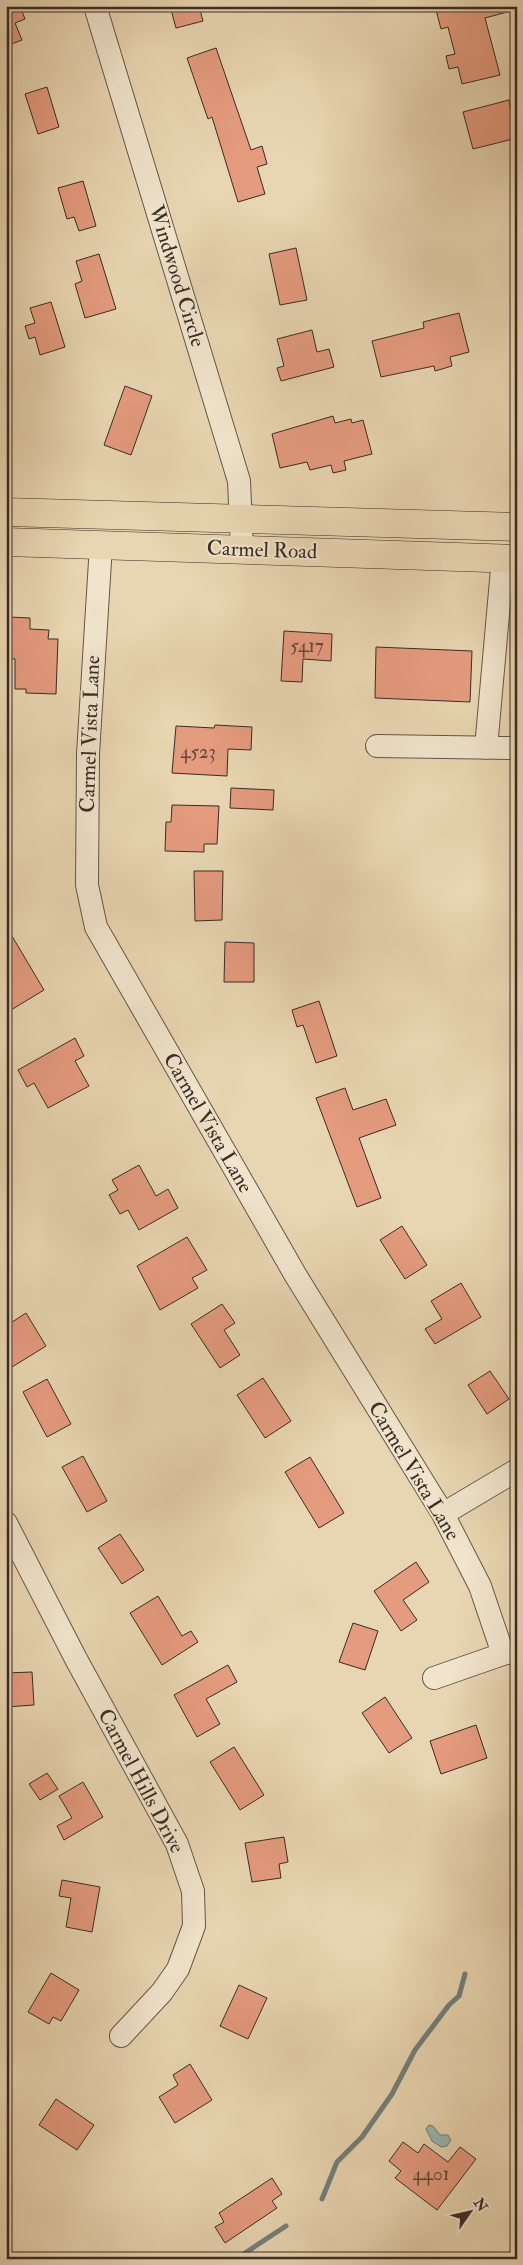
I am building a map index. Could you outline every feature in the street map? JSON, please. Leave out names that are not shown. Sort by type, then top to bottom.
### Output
[{"type":"main road","name":"Carmel Road","points":[[6,512],[517,527]]},
{"type":"main road","name":"Carmel Road","points":[[6,542],[510,558]]},
{"type":"street","name":"Windwood Circle","points":[[95,6],[239,481],[242,549]]},
{"type":"street","name":"Carmel Vista Lane","points":[[101,545],[88,754],[87,885],[89,902],[96,926],[296,1276],[443,1514],[480,1586],[510,1653]]},
{"type":"street","points":[[486,748],[510,558]]},
{"type":"street","points":[[377,746],[517,748]]},
{"type":"street","points":[[443,1514],[517,1470]]},
{"type":"street","name":"Carmel Hills Drive","points":[[9,1540],[177,1844],[193,1891],[194,1926],[178,1969],[162,1992],[121,2036]]},
{"type":"street","points":[[434,1678],[510,1653]]},
{"type":"water","points":[[429,2125],[433,2126],[440,2135],[448,2135],[451,2140],[447,2146],[441,2147],[432,2141],[426,2129]]},
{"type":"building","points":[[6,6],[20,6],[25,19],[15,23],[22,40],[6,46]]},
{"type":"building","points":[[170,6],[199,6],[203,21],[176,28]]},
{"type":"building","points":[[435,6],[510,6],[511,11],[485,18],[500,75],[462,84],[458,67],[449,69],[446,56],[455,54],[448,27],[441,29]]},
{"type":"building","points":[[216,48],[251,150],[262,146],[267,164],[257,167],[265,194],[238,202],[212,117],[208,119],[187,58]]},
{"type":"building","points":[[47,87],[59,127],[38,134],[25,94]]},
{"type":"building","points":[[509,100],[517,138],[473,149],[463,112]]},
{"type":"building","points":[[83,181],[96,226],[79,231],[74,217],[67,219],[58,188]]},
{"type":"building","points":[[296,248],[307,300],[280,305],[269,254]]},
{"type":"building","points":[[99,254],[116,309],[85,318],[75,284],[82,281],[76,261]]},
{"type":"building","points":[[51,302],[65,347],[40,355],[35,337],[29,339],[25,326],[35,323],[30,308]]},
{"type":"building","points":[[459,313],[469,352],[450,357],[452,366],[435,371],[434,366],[381,377],[372,341],[424,328],[423,322]]},
{"type":"building","points":[[312,330],[317,352],[329,349],[334,367],[281,381],[277,368],[284,366],[277,339]]},
{"type":"building","points":[[125,386],[152,396],[131,455],[104,445]]},
{"type":"building","points":[[333,416],[335,423],[351,419],[352,423],[363,420],[372,454],[344,461],[346,470],[333,473],[331,465],[310,470],[307,462],[280,468],[272,434]]},
{"type":"building","points":[[9,617],[30,618],[30,629],[49,630],[48,639],[58,639],[56,694],[26,693],[26,689],[15,689],[15,659],[7,658]]},
{"type":"building","points":[[284,631],[332,634],[331,661],[303,659],[302,682],[281,681]]},
{"type":"building","points":[[376,647],[472,651],[470,702],[375,698]]},
{"type":"building","points":[[215,725],[252,727],[251,750],[228,749],[227,776],[172,773],[176,726],[214,728]]},
{"type":"building","points":[[231,788],[274,790],[273,810],[230,808]]},
{"type":"building","points":[[172,805],[219,806],[217,844],[204,844],[204,852],[165,851],[166,822],[171,822]]},
{"type":"building","points":[[194,871],[223,871],[222,920],[195,921]]},
{"type":"building","points":[[6,926],[44,990],[6,1013]]},
{"type":"building","points":[[225,942],[254,943],[254,982],[224,982]]},
{"type":"building","points":[[319,1001],[337,1056],[316,1063],[303,1025],[297,1027],[292,1010]]},
{"type":"building","points":[[75,1038],[84,1056],[75,1061],[89,1086],[48,1108],[34,1083],[27,1087],[18,1070]]},
{"type":"building","points":[[345,1088],[353,1110],[386,1099],[396,1125],[359,1138],[381,1198],[357,1207],[316,1098]]},
{"type":"building","points":[[139,1165],[156,1196],[168,1189],[178,1208],[139,1230],[128,1210],[120,1214],[109,1195],[118,1190],[112,1180]]},
{"type":"building","points":[[402,1226],[427,1265],[405,1279],[380,1240]]},
{"type":"building","points":[[187,1237],[207,1270],[192,1278],[198,1288],[160,1310],[137,1266]]},
{"type":"building","points":[[461,1283],[481,1317],[435,1344],[425,1329],[442,1319],[431,1301]]},
{"type":"building","points":[[222,1304],[235,1323],[224,1330],[240,1355],[220,1368],[191,1324]]},
{"type":"building","points":[[26,1313],[46,1346],[12,1367],[6,1358],[6,1326]]},
{"type":"building","points":[[490,1371],[509,1399],[487,1414],[468,1385]]},
{"type":"building","points":[[263,1378],[291,1421],[265,1438],[237,1395]]},
{"type":"building","points":[[47,1379],[71,1424],[47,1437],[23,1392]]},
{"type":"building","points":[[83,1456],[107,1501],[87,1512],[62,1467]]},
{"type":"building","points":[[310,1457],[344,1513],[319,1528],[285,1472]]},
{"type":"building","points":[[120,1534],[144,1570],[122,1584],[98,1548]]},
{"type":"building","points":[[416,1562],[429,1582],[403,1600],[417,1620],[401,1631],[374,1591]]},
{"type":"building","points":[[158,1596],[182,1636],[191,1631],[198,1642],[162,1665],[130,1613]]},
{"type":"building","points":[[353,1623],[378,1631],[365,1670],[339,1662]]},
{"type":"building","points":[[228,1665],[237,1682],[206,1699],[220,1724],[197,1737],[174,1695]]},
{"type":"building","points":[[32,1672],[34,1705],[6,1707],[6,1673]]},
{"type":"building","points":[[385,1697],[412,1738],[389,1753],[362,1713]]},
{"type":"building","points":[[476,1725],[487,1758],[441,1774],[430,1741]]},
{"type":"building","points":[[234,1747],[264,1795],[240,1810],[210,1762]]},
{"type":"building","points":[[47,1773],[58,1789],[40,1800],[29,1784]]},
{"type":"building","points":[[83,1782],[103,1817],[64,1840],[57,1826],[72,1818],[59,1796]]},
{"type":"building","points":[[284,1837],[288,1862],[279,1864],[281,1878],[252,1882],[245,1843]]},
{"type":"building","points":[[62,1880],[100,1887],[92,1932],[66,1927],[71,1898],[59,1896]]},
{"type":"building","points":[[51,1973],[79,1990],[61,2021],[53,2017],[49,2024],[28,2012]]},
{"type":"building","points":[[239,1985],[267,1998],[248,2039],[220,2026]]},
{"type":"building","points":[[190,2064],[212,2100],[175,2123],[159,2097],[178,2085],[173,2075]]},
{"type":"building","points":[[56,2099],[94,2125],[77,2150],[39,2125]]},
{"type":"building","points":[[403,2142],[418,2153],[424,2144],[448,2162],[460,2147],[476,2159],[437,2210],[395,2178],[401,2171],[389,2161]]},
{"type":"building","points":[[272,2178],[282,2194],[272,2201],[277,2208],[225,2243],[215,2227],[224,2222],[219,2213]]},
{"type":"waterway","points":[[322,2199],[337,2162],[362,2137],[392,2094],[415,2050],[449,2005],[459,1996],[465,1974]]},
{"type":"waterway","points":[[236,2259],[286,2226]]}]
